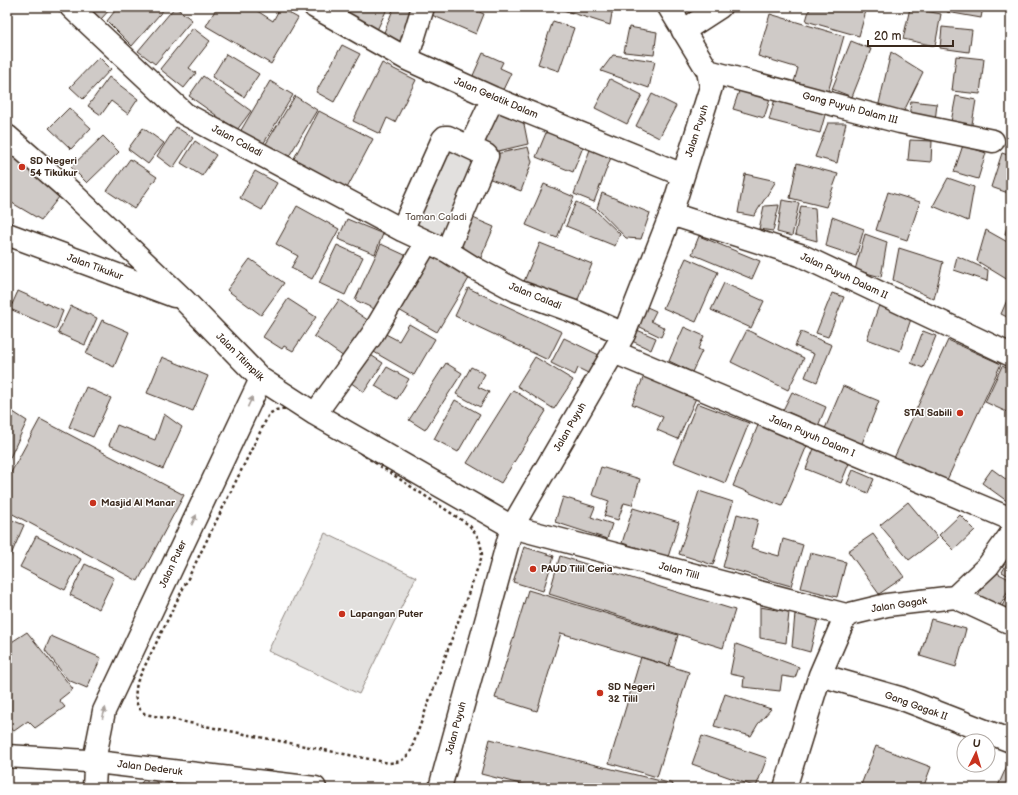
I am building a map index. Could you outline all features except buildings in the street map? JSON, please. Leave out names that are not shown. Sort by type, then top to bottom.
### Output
[{"type":"street","name":"Jalan Caladi","points":[[71,7],[185,114],[402,230],[447,251],[474,268],[517,291],[572,311],[619,343]]},
{"type":"street","name":"Jalan Gelatik Dalam","points":[[315,7],[407,59],[493,98],[683,175]]},
{"type":"street","points":[[407,59],[423,7]]},
{"type":"street","points":[[669,7],[708,71]]},
{"type":"street","points":[[683,31],[720,7]]},
{"type":"street","name":"Gang Puyuh Dalam III","points":[[708,71],[900,122],[993,141]]},
{"type":"street","name":"Jalan Puyuh","points":[[440,788],[512,527],[619,343],[671,214],[711,87],[708,71]]},
{"type":"street","points":[[470,147],[493,98]]},
{"type":"street","name":"Jalan Titimplik","points":[[7,136],[71,192],[183,299],[261,380],[315,414],[512,527]]},
{"type":"street","points":[[402,230],[443,139],[448,137],[470,147],[486,155],[486,158],[447,251]]},
{"type":"street","name":"Jalan Puyuh Dalam II","points":[[671,214],[800,255],[1011,355]]},
{"type":"street","name":"Jalan Tikukur","points":[[7,234],[183,299]]},
{"type":"street","points":[[315,414],[372,335],[427,242]]},
{"type":"street","name":"Jalan Puyuh Dalam I","points":[[619,343],[1011,519]]},
{"type":"street","name":"Jalan Puter","points":[[95,767],[104,711],[261,380]]},
{"type":"street","name":"Jalan Tilil","points":[[512,527],[846,615]]},
{"type":"street","points":[[1011,534],[988,566],[955,597],[1011,623]]},
{"type":"street","name":"Jalan Gagak","points":[[846,615],[887,605],[955,597]]},
{"type":"street","points":[[785,788],[820,675],[846,615]]},
{"type":"street","name":"Gang Gagak II","points":[[820,675],[900,698],[1011,741]]},
{"type":"street","name":"Jalan Dederuk","points":[[7,756],[95,767],[315,788]]},
{"type":"path","points":[[289,409],[306,417],[469,525],[480,540],[482,556],[410,753],[399,762],[389,762],[145,714],[139,709],[136,703],[135,694],[137,682],[269,414],[276,410],[289,409]]},
{"type":"green space","name":"Taman Caladi","points":[[449,140],[484,157],[447,248],[406,227]]},
{"type":"green space","name":"Lapangan Puter","points":[[325,533],[416,577],[359,694],[268,651]]},
{"type":"place","name":"SD Negeri 54 Tikukur","points":[[22,167]]},
{"type":"place","name":"STAI Sabili","points":[[960,413]]},
{"type":"place","name":"Masjid Al Manar","points":[[93,503]]},
{"type":"place","name":"PAUD Tilil Ceria","points":[[533,569]]},
{"type":"place","name":"Lapangan Puter","points":[[342,614]]},
{"type":"place","name":"SD Negeri 32 Tilil","points":[[600,693]]}]
